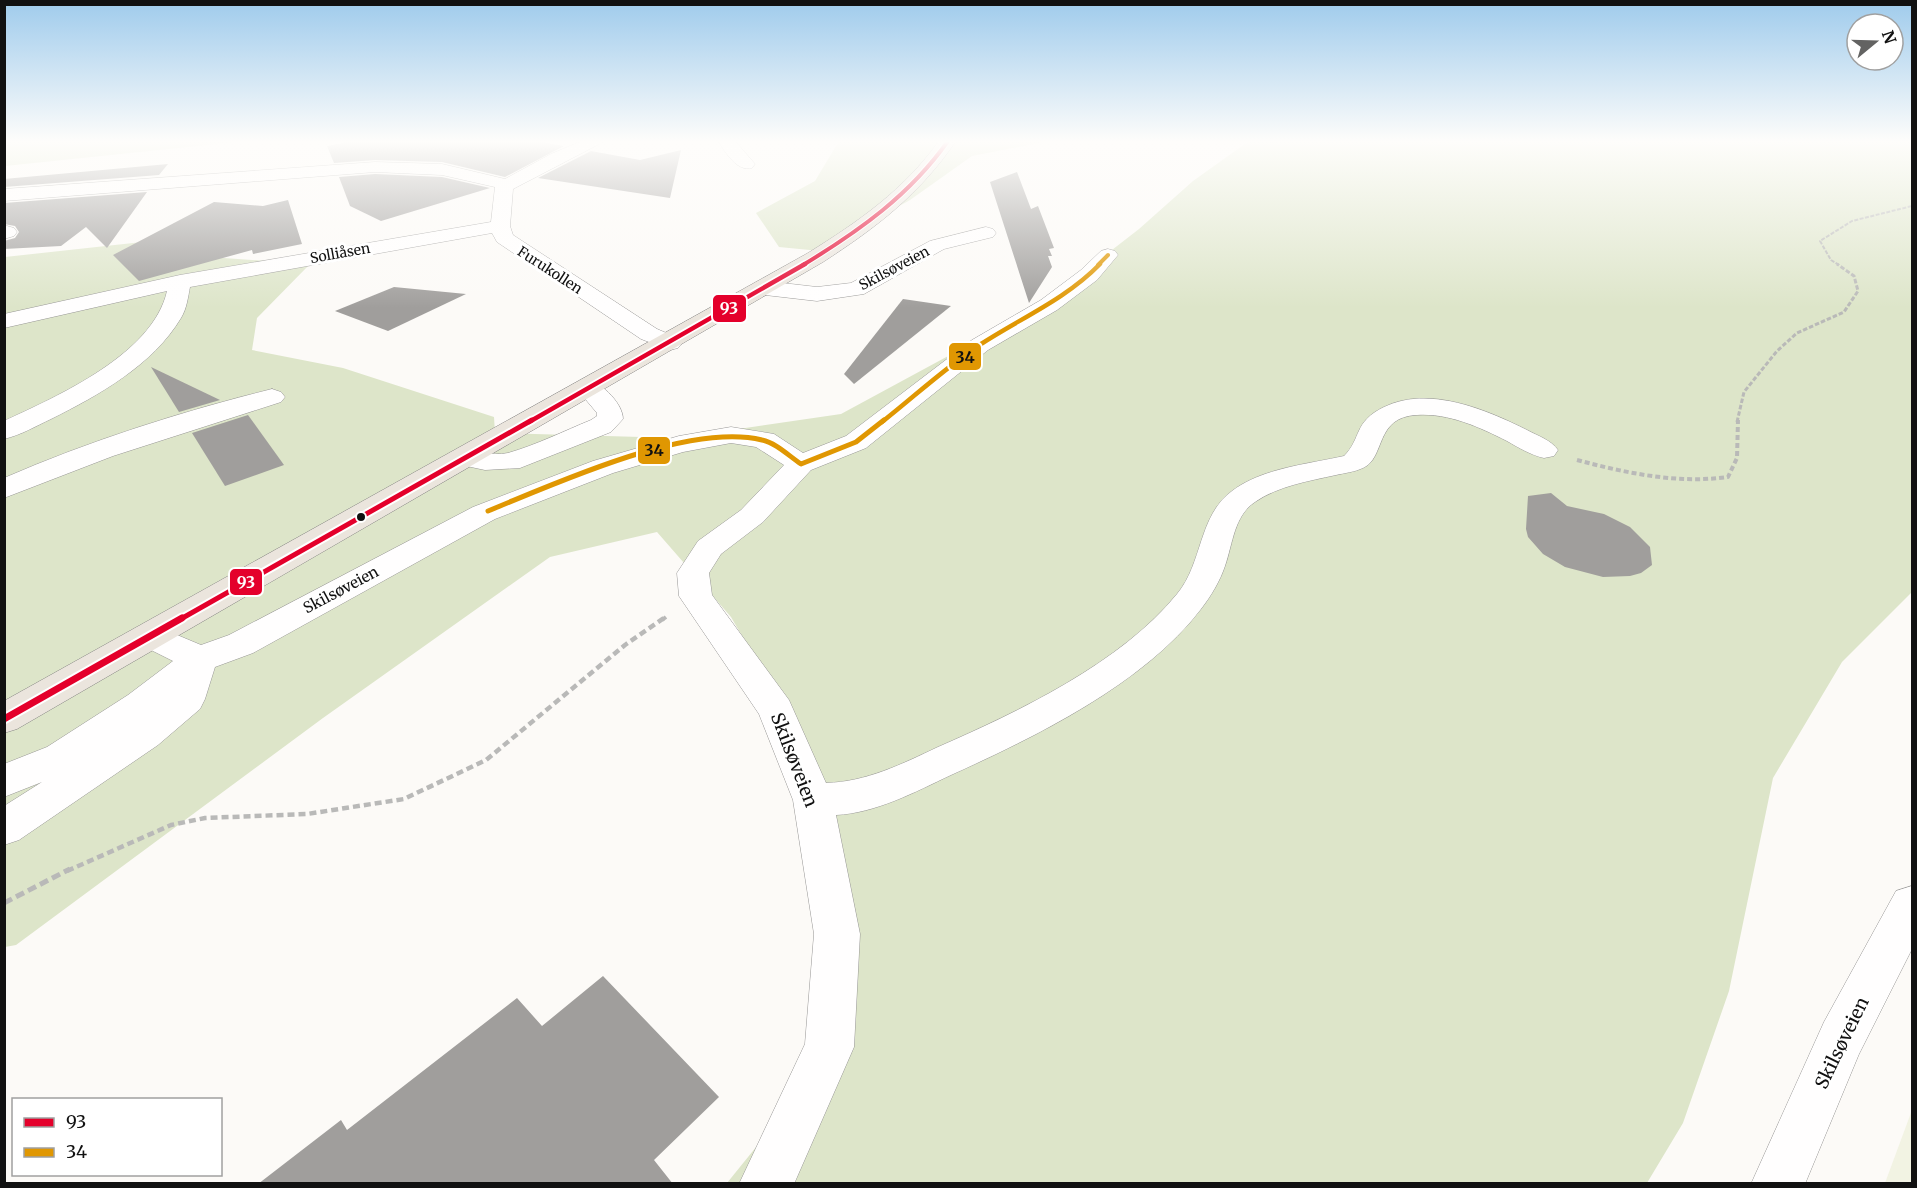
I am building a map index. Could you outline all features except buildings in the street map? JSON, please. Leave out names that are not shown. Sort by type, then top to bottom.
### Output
[{"type":"main road","points":[[4,719],[765,288],[834,246],[899,196]]},
{"type":"street","points":[[500,226],[503,196]]},
{"type":"street","name":"Solliåsen","points":[[4,321],[180,282],[500,226]]},
{"type":"street","name":"Furukollen","points":[[500,226],[504,238],[510,244],[649,334],[669,343]]},
{"type":"street","name":"Skilsøveien","points":[[765,288],[817,294],[856,289],[937,245],[986,233]]},
{"type":"street","points":[[696,596],[693,573],[709,548],[752,516],[801,464],[856,442],[980,345],[1049,305],[1089,275],[1108,255]]},
{"type":"street","points":[[4,431],[43,414],[126,362],[151,340],[170,317],[177,302],[180,282]]},
{"type":"street","points":[[466,458],[485,462],[510,462],[601,426],[610,418],[610,412],[589,388]]},
{"type":"street","points":[[4,489],[35,475],[134,439],[272,397]]},
{"type":"street","points":[[813,800],[852,797],[891,785],[1008,733],[1111,671],[1171,621],[1193,595],[1206,575],[1226,515],[1235,502],[1250,491],[1269,484],[1354,462],[1363,454],[1375,424],[1394,411],[1417,408],[1466,414],[1493,423],[1544,450]]},
{"type":"street","name":"Skilsøveien","points":[[4,781],[61,758],[141,705],[200,659],[241,644],[484,513],[603,467],[679,444],[731,435],[764,440],[801,464]]},
{"type":"street","name":"Skilsøveien","points":[[696,596],[776,710],[813,800],[837,934],[829,1047],[766,1184]]},
{"type":"street","points":[[4,828],[145,735],[187,699],[200,659],[151,636]]},
{"type":"street","name":"Skilsøveien","points":[[1778,1184],[1841,1039],[1912,905]]},
{"type":"path","points":[[1544,450],[1593,464],[1669,478],[1707,481],[1728,477],[1737,458],[1737,423],[1744,392],[1777,351],[1797,333],[1844,312],[1858,291],[1854,276],[1831,260],[1820,241],[1834,229],[1871,214],[1912,206]]},
{"type":"path","points":[[4,903],[84,862],[171,825],[205,818],[307,814],[404,799],[486,760],[625,645],[696,596]]},
{"type":"green space","points":[[787,196],[915,196],[820,251],[779,247],[756,213]]},
{"type":"green space","points":[[1176,196],[1912,196],[1912,592],[1842,662],[1773,778],[1729,991],[1683,1123],[1647,1183],[727,1183],[840,1043],[813,758],[731,617],[657,532],[550,557],[323,718],[16,945],[5,947],[5,257],[188,237],[209,257],[310,264],[257,318],[252,350],[343,368],[494,417],[495,433],[677,438],[841,414],[974,342],[1072,281],[1139,229]]},
{"type":"green space","points":[[1912,1110],[1912,1183],[1885,1183]]},
{"type":"transit line","name":"93","points":[[4,719],[765,288],[841,242],[866,225],[900,196]]},
{"type":"transit line","name":"34","points":[[488,511],[625,459],[700,440],[734,437],[762,440],[777,447],[801,464],[856,442],[980,345],[1049,305],[1089,275],[1108,255]]}]
